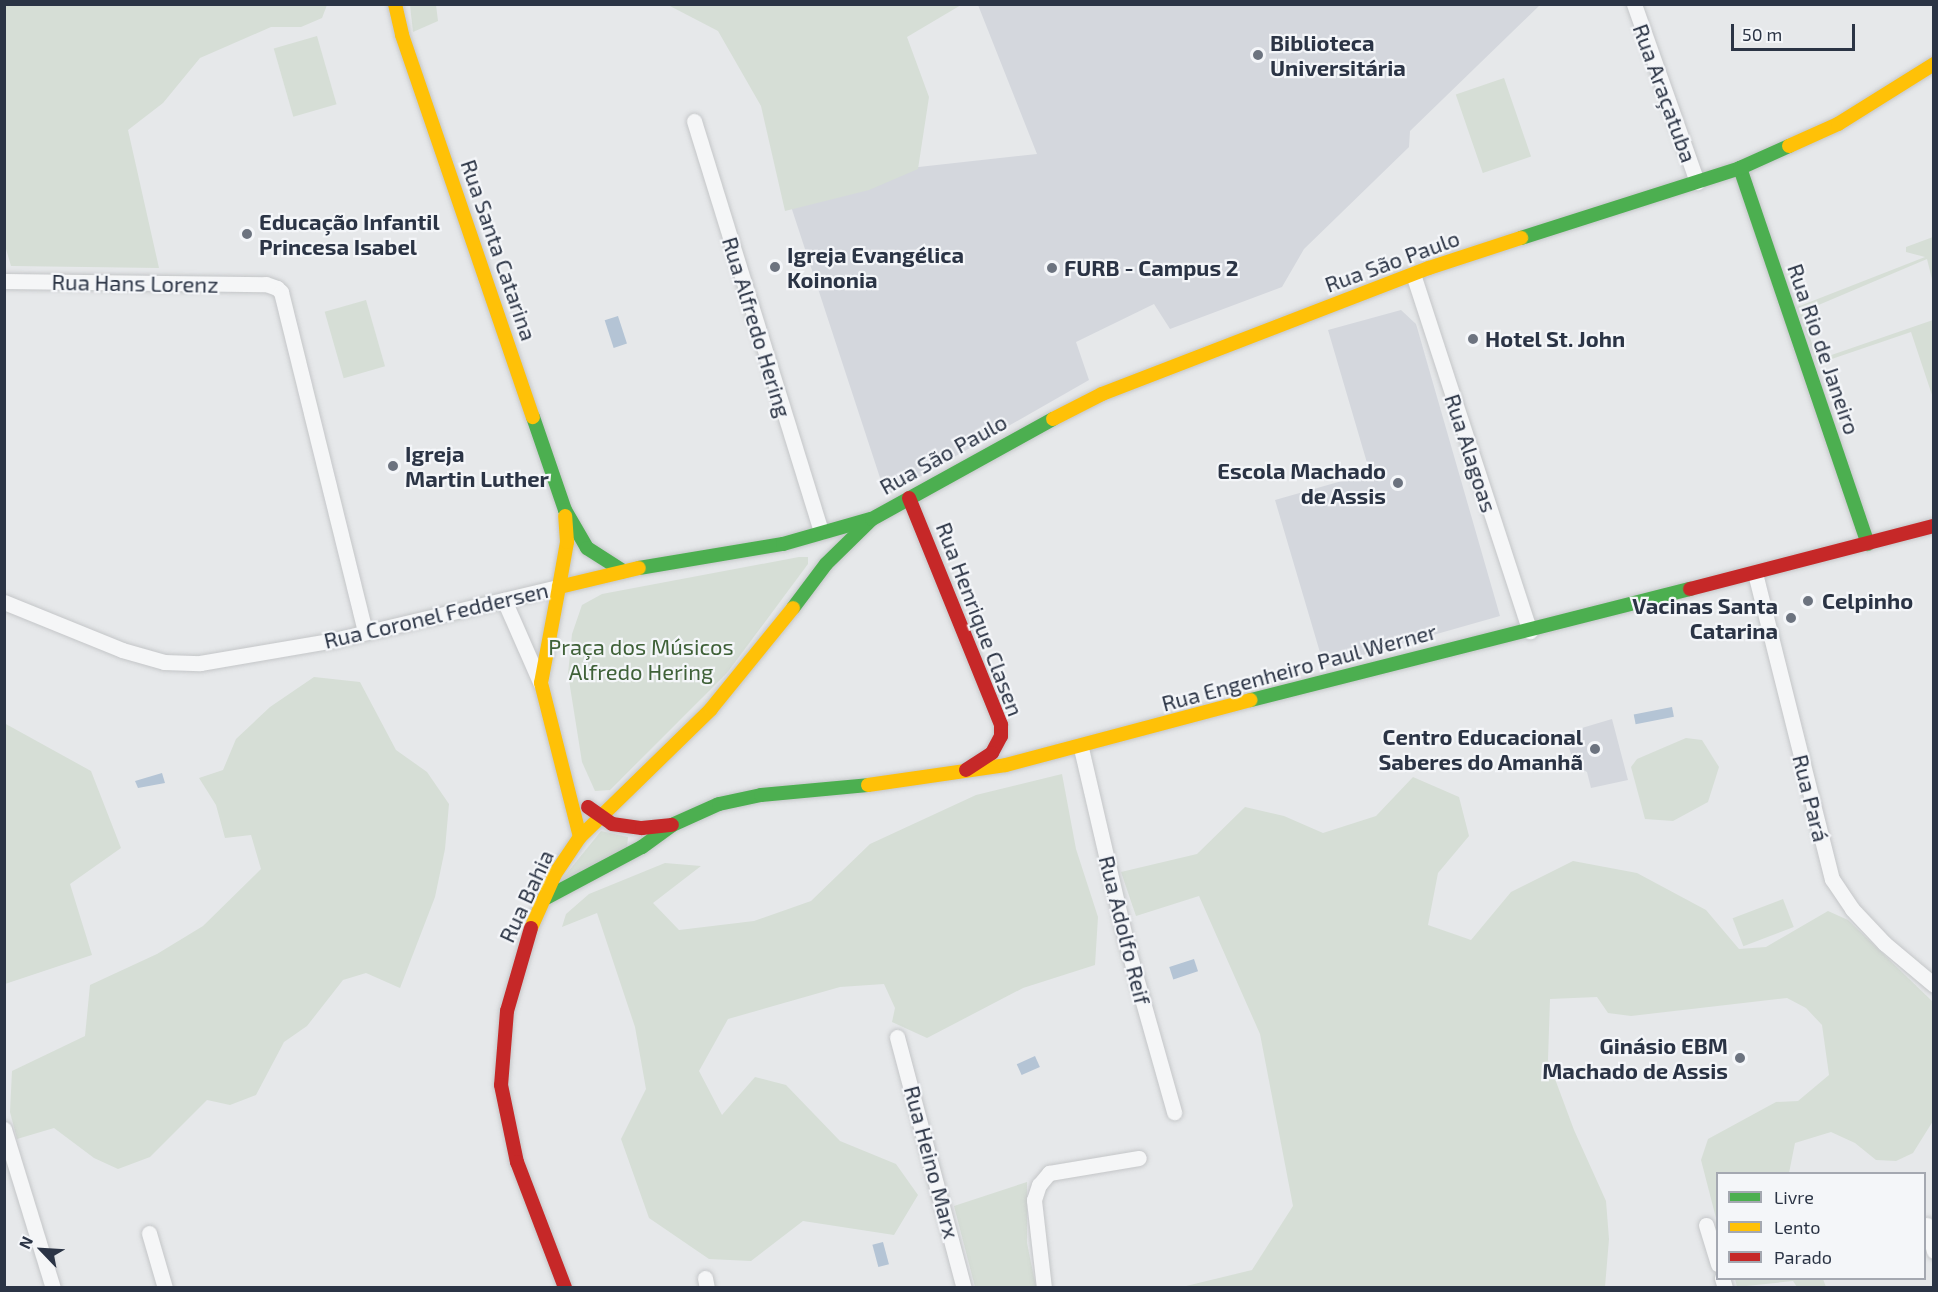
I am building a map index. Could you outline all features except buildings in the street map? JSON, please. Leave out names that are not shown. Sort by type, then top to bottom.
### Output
[{"type":"main road","name":"Rua Santa Catarina","points":[[395,4],[402,35],[565,510],[587,548],[623,571]]},
{"type":"main road","name":"Rua São Paulo","points":[[872,519],[1016,437],[1102,394],[1413,274],[1740,168],[1838,124],[1934,64]]},
{"type":"main road","name":"Rua Rio de Janeiro","points":[[1740,168],[1868,544]]},
{"type":"main road","name":"Rua Henrique Clasen","points":[[909,498],[1001,725],[1001,736],[993,753],[961,774]]},
{"type":"main road","name":"Rua Santa Catarina","points":[[541,683],[567,542],[565,510]]},
{"type":"main road","name":"Rua Coronel Feddersen","points":[[558,587],[623,571],[783,544],[872,519]]},
{"type":"main road","name":"Rua Bahia","points":[[565,1287],[517,1162],[501,1085],[503,1036],[511,989],[544,899],[580,837],[711,709],[761,651],[826,564],[872,519]]},
{"type":"main road","name":"Rua Engenheiro Paul Werner","points":[[544,899],[642,847],[672,825],[718,804],[761,795],[961,774],[1081,748],[1348,673],[1530,631],[1934,526]]},
{"type":"main road","points":[[541,683],[580,837]]},
{"type":"main road","points":[[567,783],[599,817]]},
{"type":"main road","name":"Rua Engenheiro Paul Werner","points":[[599,817],[612,824],[642,828],[672,825]]},
{"type":"street","name":"Rua Araçatuba","points":[[1634,4],[1697,182]]},
{"type":"street","name":"Rua Alfredo Hering","points":[[694,121],[821,532]]},
{"type":"street","name":"Rua Alagoas","points":[[1413,274],[1530,631]]},
{"type":"street","name":"Rua Hans Lorenz","points":[[4,281],[266,284],[281,292],[365,633]]},
{"type":"street","name":"Rua Pará","points":[[1755,573],[1832,879],[1852,909],[1884,943],[1934,985]]},
{"type":"street","name":"Rua Coronel Feddersen","points":[[4,602],[122,650],[164,662],[200,663],[365,633],[558,587]]},
{"type":"street","points":[[504,600],[541,683]]},
{"type":"street","name":"Rua Adolfo Reif","points":[[1081,748],[1126,942],[1174,1112]]},
{"type":"street","name":"Rua Heino Marx","points":[[897,1037],[946,1206],[964,1287]]},
{"type":"street","points":[[4,1129],[53,1287]]},
{"type":"street","points":[[1044,1287],[1034,1200],[1039,1185],[1049,1173],[1139,1158]]},
{"type":"street","points":[[1928,1223],[1934,1251]]},
{"type":"street","points":[[1706,1225],[1716,1258]]},
{"type":"street","points":[[149,1233],[165,1287]]},
{"type":"shaded area","name":"FURB - Campus 2","points":[[978,5],[1540,5],[1410,131],[1409,147],[1304,249],[1282,287],[1170,329],[1154,304],[1076,342],[1089,380],[886,496],[783,182],[1037,154]]},
{"type":"shaded area","name":"Escola Machado de Assis","points":[[1401,310],[1416,324],[1500,616],[1324,666],[1275,500],[1370,473],[1328,330]]},
{"type":"shaded area","name":"Centro Educacional Saberes do Amanhã","points":[[1612,719],[1628,780],[1591,788],[1587,772],[1574,765],[1565,733]]},
{"type":"green space","points":[[4,5],[327,5],[322,18],[301,27],[271,27],[200,58],[163,103],[128,130],[159,268],[11,266],[4,242]]},
{"type":"green space","points":[[410,5],[436,5],[438,21],[413,32]]},
{"type":"green space","points":[[668,5],[961,5],[907,37],[929,97],[918,169],[869,190],[785,211],[761,106],[718,31]]},
{"type":"green space","points":[[317,36],[337,104],[293,117],[274,48]]},
{"type":"green space","points":[[1504,78],[1531,156],[1483,173],[1456,95]]},
{"type":"green space","points":[[1933,237],[1933,283],[1927,259],[1802,312],[1817,360],[1933,320],[1933,398],[1911,332],[1817,364],[1797,307],[1925,257],[1906,252],[1906,247]]},
{"type":"green space","points":[[366,300],[385,366],[344,378],[325,312]]},
{"type":"green space","name":"Praça dos Músicos Alfredo Hering","points":[[808,557],[808,564],[727,673],[610,790],[595,791],[582,762],[568,674],[572,634],[582,605],[602,594]]},
{"type":"green space","points":[[314,677],[360,682],[396,750],[427,772],[449,804],[445,849],[435,897],[400,988],[366,973],[343,980],[307,1026],[284,1042],[256,1095],[230,1105],[207,1100],[150,1157],[118,1169],[94,1158],[54,1128],[17,1139],[10,1112],[12,1071],[85,1036],[90,985],[157,954],[203,926],[261,869],[251,835],[225,838],[216,805],[199,778],[223,770],[236,739],[270,707]]},
{"type":"green space","points":[[4,723],[91,771],[121,848],[70,884],[92,955],[5,984]]},
{"type":"green space","points":[[1686,738],[1702,740],[1719,767],[1708,802],[1673,821],[1645,819],[1631,767],[1637,759]]},
{"type":"green space","points":[[1062,774],[1076,849],[1098,917],[1095,965],[1023,988],[927,1038],[892,1022],[895,1008],[884,984],[840,987],[728,1019],[699,1071],[722,1115],[755,1077],[786,1085],[840,1141],[896,1164],[918,1195],[894,1235],[803,1221],[751,1261],[709,1259],[649,1218],[621,1139],[646,1089],[635,1027],[597,913],[562,927],[566,914],[589,894],[665,863],[701,866],[653,903],[679,930],[754,921],[811,901],[870,844],[976,795]]},
{"type":"green space","points":[[1413,777],[1459,797],[1469,836],[1438,873],[1428,925],[1471,940],[1511,892],[1573,861],[1637,873],[1706,910],[1739,949],[1766,947],[1828,911],[1848,920],[1933,1002],[1933,1121],[1913,1153],[1896,1161],[1876,1160],[1855,1143],[1831,1132],[1795,1143],[1789,1172],[1716,1172],[1716,1218],[1701,1160],[1708,1139],[1776,1102],[1798,1101],[1829,1075],[1822,1025],[1806,1008],[1787,998],[1631,1016],[1608,1013],[1597,997],[1550,999],[1548,1060],[1574,1130],[1606,1201],[1609,1239],[1605,1287],[1182,1287],[1252,1270],[1293,1206],[1260,1034],[1199,896],[1136,916],[1121,872],[1197,854],[1245,807],[1284,816],[1323,833],[1376,816]]},
{"type":"green space","points":[[601,831],[628,837],[627,848],[559,883]]},
{"type":"green space","points":[[1783,899],[1794,927],[1743,946],[1733,918]]},
{"type":"green space","points":[[1027,1182],[1027,1243],[1036,1287],[975,1287],[954,1206]]},
{"type":"green space","points":[[1735,1280],[1823,1280],[1826,1287],[1797,1287],[1793,1281],[1737,1287]]},
{"type":"water","points":[[618,316],[627,344],[614,348],[605,320]]},
{"type":"water","points":[[1672,707],[1674,717],[1636,724],[1634,714]]},
{"type":"water","points":[[162,773],[165,783],[138,788],[135,781]]},
{"type":"water","points":[[1194,959],[1198,971],[1173,979],[1169,967]]},
{"type":"water","points":[[1035,1056],[1040,1067],[1022,1075],[1017,1064]]},
{"type":"water","points":[[883,1242],[889,1264],[878,1267],[872,1245]]},
{"type":"traffic: fast","points":[[1521,238],[1740,168],[1789,146]]},
{"type":"traffic: fast","points":[[1740,168],[1868,544]]},
{"type":"traffic: fast","points":[[533,417],[565,510],[587,548],[623,571]]},
{"type":"traffic: fast","points":[[793,608],[826,564],[872,519],[1053,419]]},
{"type":"traffic: fast","points":[[639,568],[783,544],[870,519]]},
{"type":"traffic: fast","points":[[1251,700],[1690,589]]},
{"type":"traffic: fast","points":[[544,899],[642,847],[672,825],[719,804],[761,795],[868,785]]},
{"type":"traffic: slow","points":[[395,4],[402,35],[533,417]]},
{"type":"traffic: slow","points":[[1789,146],[1838,124],[1934,64]]},
{"type":"traffic: slow","points":[[1053,419],[1102,394],[1429,268],[1521,238]]},
{"type":"traffic: slow","points":[[559,587],[567,542],[565,516]]},
{"type":"traffic: slow","points":[[580,837],[541,683],[559,587],[639,568]]},
{"type":"traffic: slow","points":[[531,928],[555,874],[580,837],[711,709],[793,608]]},
{"type":"traffic: slow","points":[[868,785],[1006,765],[1251,700]]},
{"type":"traffic: jam","points":[[909,498],[1001,725],[1001,736],[992,753],[966,770]]},
{"type":"traffic: jam","points":[[1690,589],[1934,526]]},
{"type":"traffic: jam","points":[[588,807],[612,824],[642,828],[672,825]]},
{"type":"traffic: jam","points":[[531,928],[507,1011],[501,1085],[517,1162],[565,1288]]},
{"type":"place","name":"Biblioteca Universitária","points":[[1258,55]]},
{"type":"place","name":"Educação Infantil Princesa Isabel","points":[[247,234]]},
{"type":"place","name":"Igreja Evangélica Koinonia","points":[[775,267]]},
{"type":"place","name":"FURB - Campus 2","points":[[1052,268]]},
{"type":"place","name":"Hotel St. John","points":[[1473,339]]},
{"type":"place","name":"Igreja Martin Luther","points":[[393,466]]},
{"type":"place","name":"Escola Machado de Assis","points":[[1398,483]]},
{"type":"place","name":"Celpinho","points":[[1808,601]]},
{"type":"place","name":"Vacinas Santa Catarina","points":[[1791,618]]},
{"type":"place","name":"Centro Educacional Saberes do Amanhã","points":[[1595,749]]},
{"type":"place","name":"Ginásio EBM Machado de Assis","points":[[1740,1058]]}]
